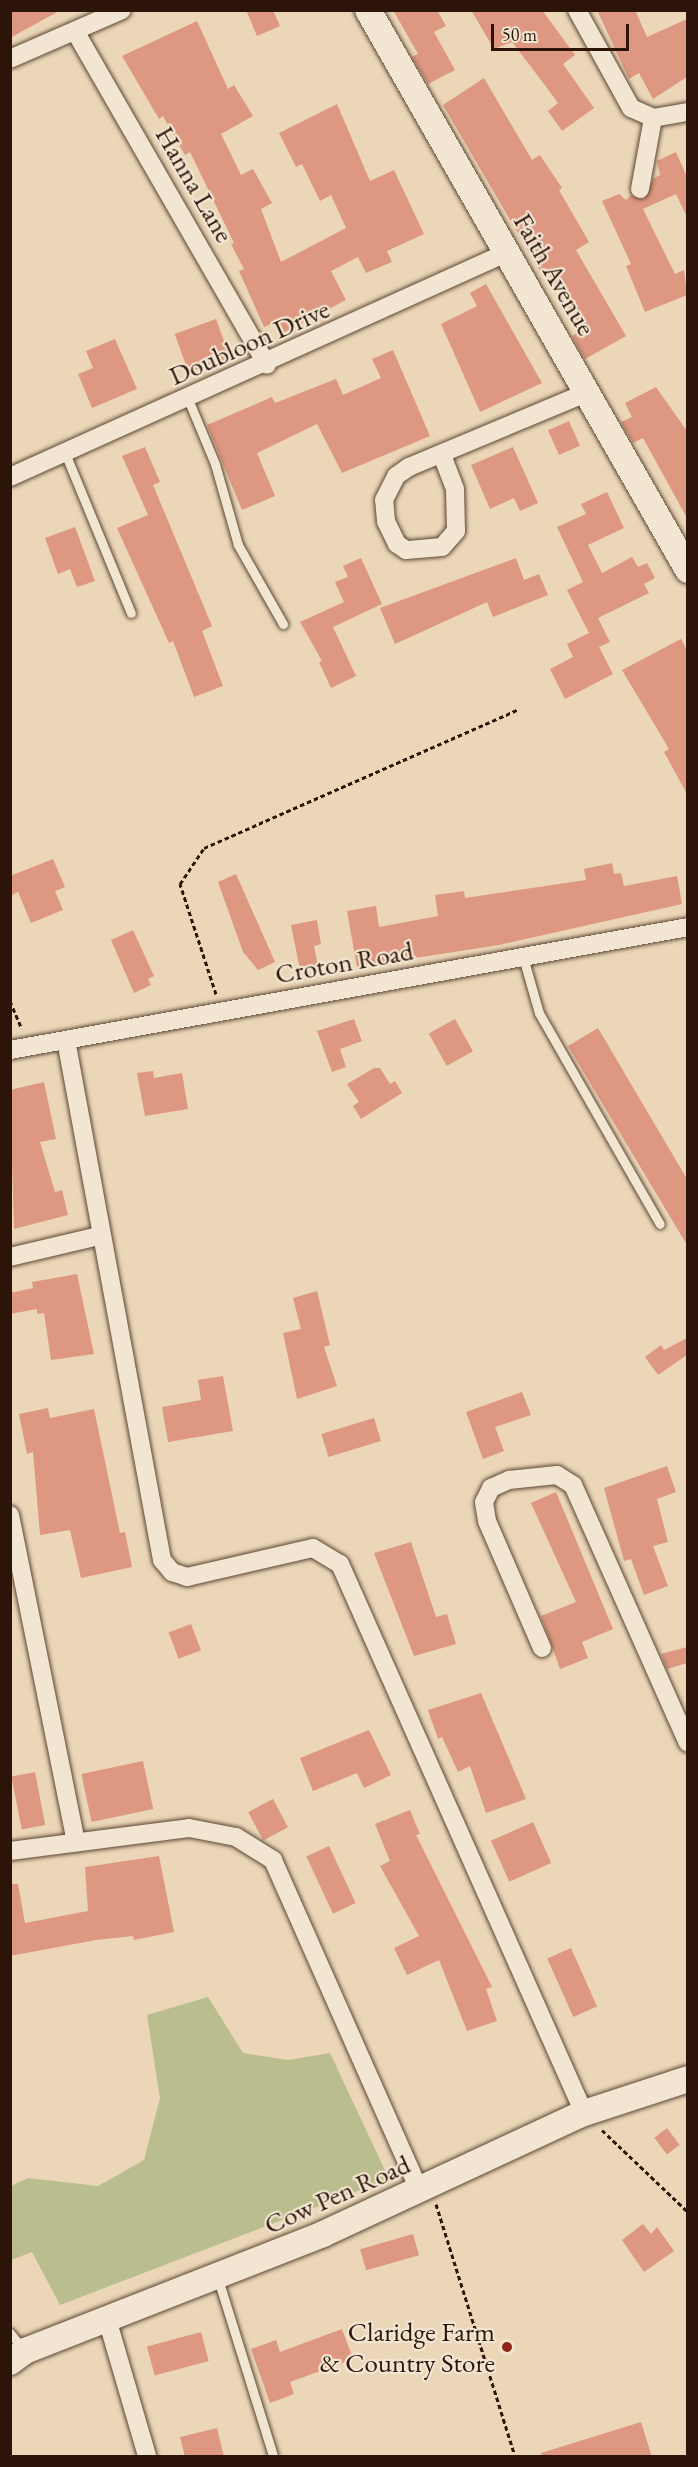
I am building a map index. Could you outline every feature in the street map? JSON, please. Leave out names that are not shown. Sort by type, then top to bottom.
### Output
[{"type":"main road","name":"Faith Avenue","points":[[368,10],[588,392],[687,570]]},
{"type":"main road","name":"Cow Pen Road","points":[[15,2349],[218,2279],[584,2113],[687,2079]]},
{"type":"street","points":[[10,59],[122,10]]},
{"type":"street","points":[[577,10],[623,98],[637,113],[653,118],[687,112]]},
{"type":"street","name":"Hanna Lane","points":[[75,31],[267,365]]},
{"type":"street","points":[[640,189],[653,118]]},
{"type":"street","name":"Doubloon Drive","points":[[10,477],[267,365],[508,252]]},
{"type":"street","points":[[441,455],[455,489],[456,531],[442,547],[406,550],[397,544],[386,521],[386,490],[403,470],[588,392]]},
{"type":"street","name":"Croton Road","points":[[10,1050],[687,927]]},
{"type":"street","points":[[66,1040],[99,1236],[162,1560],[172,1572],[187,1577],[313,1548],[340,1564],[584,2113]]},
{"type":"street","points":[[10,1257],[99,1236]]},
{"type":"street","points":[[542,1648],[487,1521],[484,1502],[491,1488],[509,1480],[557,1475],[573,1485],[687,1743]]},
{"type":"street","points":[[10,1515],[76,1842]]},
{"type":"street","points":[[10,1851],[174,1829],[214,1830],[236,1837],[273,1860],[424,2187]]},
{"type":"street","points":[[107,2319],[147,2457]]},
{"type":"lane","points":[[188,399],[215,464],[238,545],[283,624]]},
{"type":"lane","points":[[65,453],[131,613]]},
{"type":"lane","points":[[523,957],[539,1012],[660,1224]]},
{"type":"lane","points":[[218,2279],[273,2457]]},
{"type":"path","points":[[221,1012],[180,884],[204,848],[518,710]]},
{"type":"path","points":[[10,1000],[30,1047]]},
{"type":"path","points":[[584,2113],[687,2211]]},
{"type":"path","points":[[424,2187],[515,2457]]},
{"type":"green space","points":[[208,1997],[243,2053],[288,2060],[330,2053],[389,2179],[60,2305],[32,2252],[11,2260],[11,2186],[28,2178],[98,2186],[144,2160],[160,2098],[147,2015]]},
{"type":"building","points":[[10,10],[61,10],[10,38]]},
{"type":"building","points":[[246,10],[273,10],[280,26],[257,36]]},
{"type":"building","points":[[393,10],[437,10],[446,26],[434,32],[455,70],[428,84],[412,57],[418,54]]},
{"type":"building","points":[[471,10],[542,10],[575,55],[563,64],[594,108],[562,131],[548,111],[558,103],[541,80],[512,42],[494,49]]},
{"type":"building","points":[[597,10],[635,10],[647,37],[687,19],[687,77],[653,99],[639,73],[629,79]]},
{"type":"building","points":[[197,21],[228,89],[234,85],[253,116],[221,134],[241,175],[253,169],[272,203],[261,209],[281,262],[346,228],[331,195],[320,201],[302,164],[296,167],[279,133],[337,104],[370,181],[394,170],[424,234],[387,251],[392,262],[366,273],[358,257],[331,271],[346,300],[283,333],[278,321],[264,327],[239,271],[244,269],[231,244],[234,243],[190,152],[185,155],[163,116],[159,119],[122,56]]},
{"type":"building","points":[[484,78],[532,160],[540,155],[562,188],[559,190],[589,242],[576,250],[626,336],[585,359],[572,336],[582,330],[545,268],[540,271],[443,105]]},
{"type":"building","points":[[676,152],[687,177],[687,217],[676,194],[643,209],[675,274],[684,270],[687,295],[645,312],[626,266],[631,264],[602,201],[619,194],[626,200],[631,195],[644,199],[654,178],[660,175],[657,161]]},
{"type":"building","points":[[486,284],[542,383],[480,412],[441,324],[477,306],[470,293]]},
{"type":"building","points":[[216,319],[230,358],[189,373],[175,334]]},
{"type":"building","points":[[115,339],[137,389],[92,408],[78,374],[93,368],[86,351]]},
{"type":"building","points":[[393,350],[430,436],[342,473],[317,424],[257,453],[275,496],[242,510],[207,425],[272,397],[275,403],[336,379],[343,395],[381,378],[372,359]]},
{"type":"building","points":[[656,387],[687,431],[687,518],[643,438],[633,443],[621,422],[632,417],[625,403]]},
{"type":"building","points":[[569,421],[580,446],[559,455],[548,430]]},
{"type":"building","points":[[145,447],[160,482],[153,485],[212,626],[202,631],[223,686],[194,697],[173,641],[169,643],[117,528],[148,515],[122,456]]},
{"type":"building","points":[[513,447],[538,503],[520,511],[514,498],[490,509],[471,465]]},
{"type":"building","points":[[607,492],[624,528],[588,545],[602,573],[632,557],[638,567],[647,563],[655,578],[644,584],[649,593],[598,618],[610,642],[599,647],[613,674],[565,699],[550,669],[573,657],[567,644],[589,633],[567,590],[583,582],[557,527],[586,514],[581,504]]},
{"type":"building","points":[[75,527],[95,581],[77,587],[70,569],[58,574],[45,538]]},
{"type":"building","points":[[361,558],[382,604],[333,627],[356,676],[331,688],[319,662],[322,661],[300,622],[344,602],[335,582],[348,577],[343,566]]},
{"type":"building","points":[[516,558],[524,580],[539,574],[548,595],[493,617],[487,602],[395,644],[380,608]]},
{"type":"building","points":[[681,639],[687,650],[687,794],[664,752],[669,749],[622,670]]},
{"type":"building","points":[[53,859],[65,887],[55,891],[63,910],[31,923],[18,892],[10,896],[10,876]]},
{"type":"building","points":[[612,863],[614,874],[621,873],[624,886],[677,876],[682,904],[499,945],[357,967],[347,911],[376,906],[379,927],[438,916],[435,895],[464,891],[465,898],[586,880],[584,869]]},
{"type":"building","points":[[236,874],[275,962],[258,970],[243,952],[218,882]]},
{"type":"building","points":[[317,920],[321,944],[314,946],[318,966],[300,970],[291,925]]},
{"type":"building","points":[[133,930],[154,976],[148,979],[151,985],[134,993],[111,940]]},
{"type":"building","points":[[354,1019],[362,1041],[340,1049],[346,1067],[332,1072],[317,1031]]},
{"type":"building","points":[[455,1019],[473,1051],[447,1066],[429,1034]]},
{"type":"building","points":[[598,1028],[687,1179],[687,1245],[568,1046]]},
{"type":"building","points":[[374,1068],[380,1068],[390,1084],[395,1081],[402,1093],[361,1119],[353,1106],[359,1102],[347,1084]]},
{"type":"building","points":[[153,1071],[154,1078],[182,1073],[188,1109],[145,1116],[137,1073]]},
{"type":"building","points":[[44,1082],[56,1139],[40,1142],[55,1192],[62,1190],[68,1215],[14,1229],[10,1090]]},
{"type":"building","points":[[77,1274],[94,1354],[51,1360],[44,1313],[37,1314],[37,1309],[10,1314],[10,1293],[33,1288],[32,1282]]},
{"type":"building","points":[[317,1291],[330,1345],[324,1347],[337,1386],[297,1399],[283,1333],[301,1329],[293,1298]]},
{"type":"building","points":[[687,1338],[687,1355],[658,1375],[645,1357],[661,1345],[664,1350]]},
{"type":"building","points":[[223,1376],[233,1431],[168,1442],[162,1407],[201,1400],[198,1380]]},
{"type":"building","points":[[522,1392],[531,1415],[495,1427],[504,1451],[483,1459],[466,1412]]},
{"type":"building","points":[[48,1408],[50,1418],[94,1409],[120,1533],[125,1532],[132,1567],[81,1578],[70,1530],[40,1535],[33,1452],[27,1454],[19,1414]]},
{"type":"building","points":[[374,1418],[381,1441],[328,1457],[321,1434]]},
{"type":"building","points":[[667,1466],[676,1492],[657,1499],[668,1542],[653,1546],[668,1586],[644,1595],[631,1559],[624,1561],[604,1488]]},
{"type":"building","points":[[556,1492],[613,1629],[582,1642],[588,1658],[560,1669],[541,1616],[576,1602],[531,1503]]},
{"type":"building","points":[[411,1542],[436,1617],[447,1614],[456,1644],[414,1656],[374,1553]]},
{"type":"building","points":[[191,1624],[201,1650],[179,1659],[169,1633]]},
{"type":"building","points":[[687,1647],[687,1663],[667,1669],[661,1654]]},
{"type":"building","points":[[481,1693],[526,1799],[486,1813],[470,1766],[458,1772],[442,1737],[438,1739],[428,1710]]},
{"type":"building","points":[[369,1730],[391,1775],[364,1788],[357,1773],[313,1791],[300,1758]]},
{"type":"building","points":[[143,1761],[153,1809],[92,1822],[81,1774]]},
{"type":"building","points":[[35,1772],[45,1825],[22,1830],[11,1777]]},
{"type":"building","points":[[273,1799],[288,1827],[263,1840],[248,1812]]},
{"type":"building","points":[[410,1810],[420,1834],[416,1835],[492,1987],[486,1989],[497,2021],[467,2031],[439,1960],[407,1975],[394,1948],[419,1936],[380,1866],[390,1861],[375,1824]]},
{"type":"building","points":[[533,1822],[551,1863],[509,1882],[491,1841]]},
{"type":"building","points":[[329,1846],[356,1903],[333,1914],[306,1857]]},
{"type":"building","points":[[159,1856],[174,1932],[134,1940],[133,1936],[96,1940],[10,1956],[10,1884],[18,1884],[25,1923],[88,1911],[85,1867]]},
{"type":"building","points":[[571,1948],[597,2006],[573,2017],[547,1959]]},
{"type":"building","points":[[667,2128],[680,2145],[667,2154],[654,2138]]},
{"type":"building","points":[[643,2224],[651,2234],[657,2227],[674,2251],[644,2272],[622,2240]]},
{"type":"building","points":[[413,2234],[419,2255],[366,2270],[360,2249]]},
{"type":"building","points":[[342,2329],[353,2359],[290,2382],[294,2394],[270,2403],[251,2349],[276,2340],[280,2352]]},
{"type":"building","points":[[201,2332],[209,2361],[155,2375],[147,2346]]},
{"type":"building","points":[[641,2422],[652,2457],[542,2457],[541,2453]]},
{"type":"building","points":[[217,2428],[224,2457],[185,2457],[180,2437]]},
{"type":"place","name":"Claridge Farm & Country Store","points":[[507,2347]]}]
